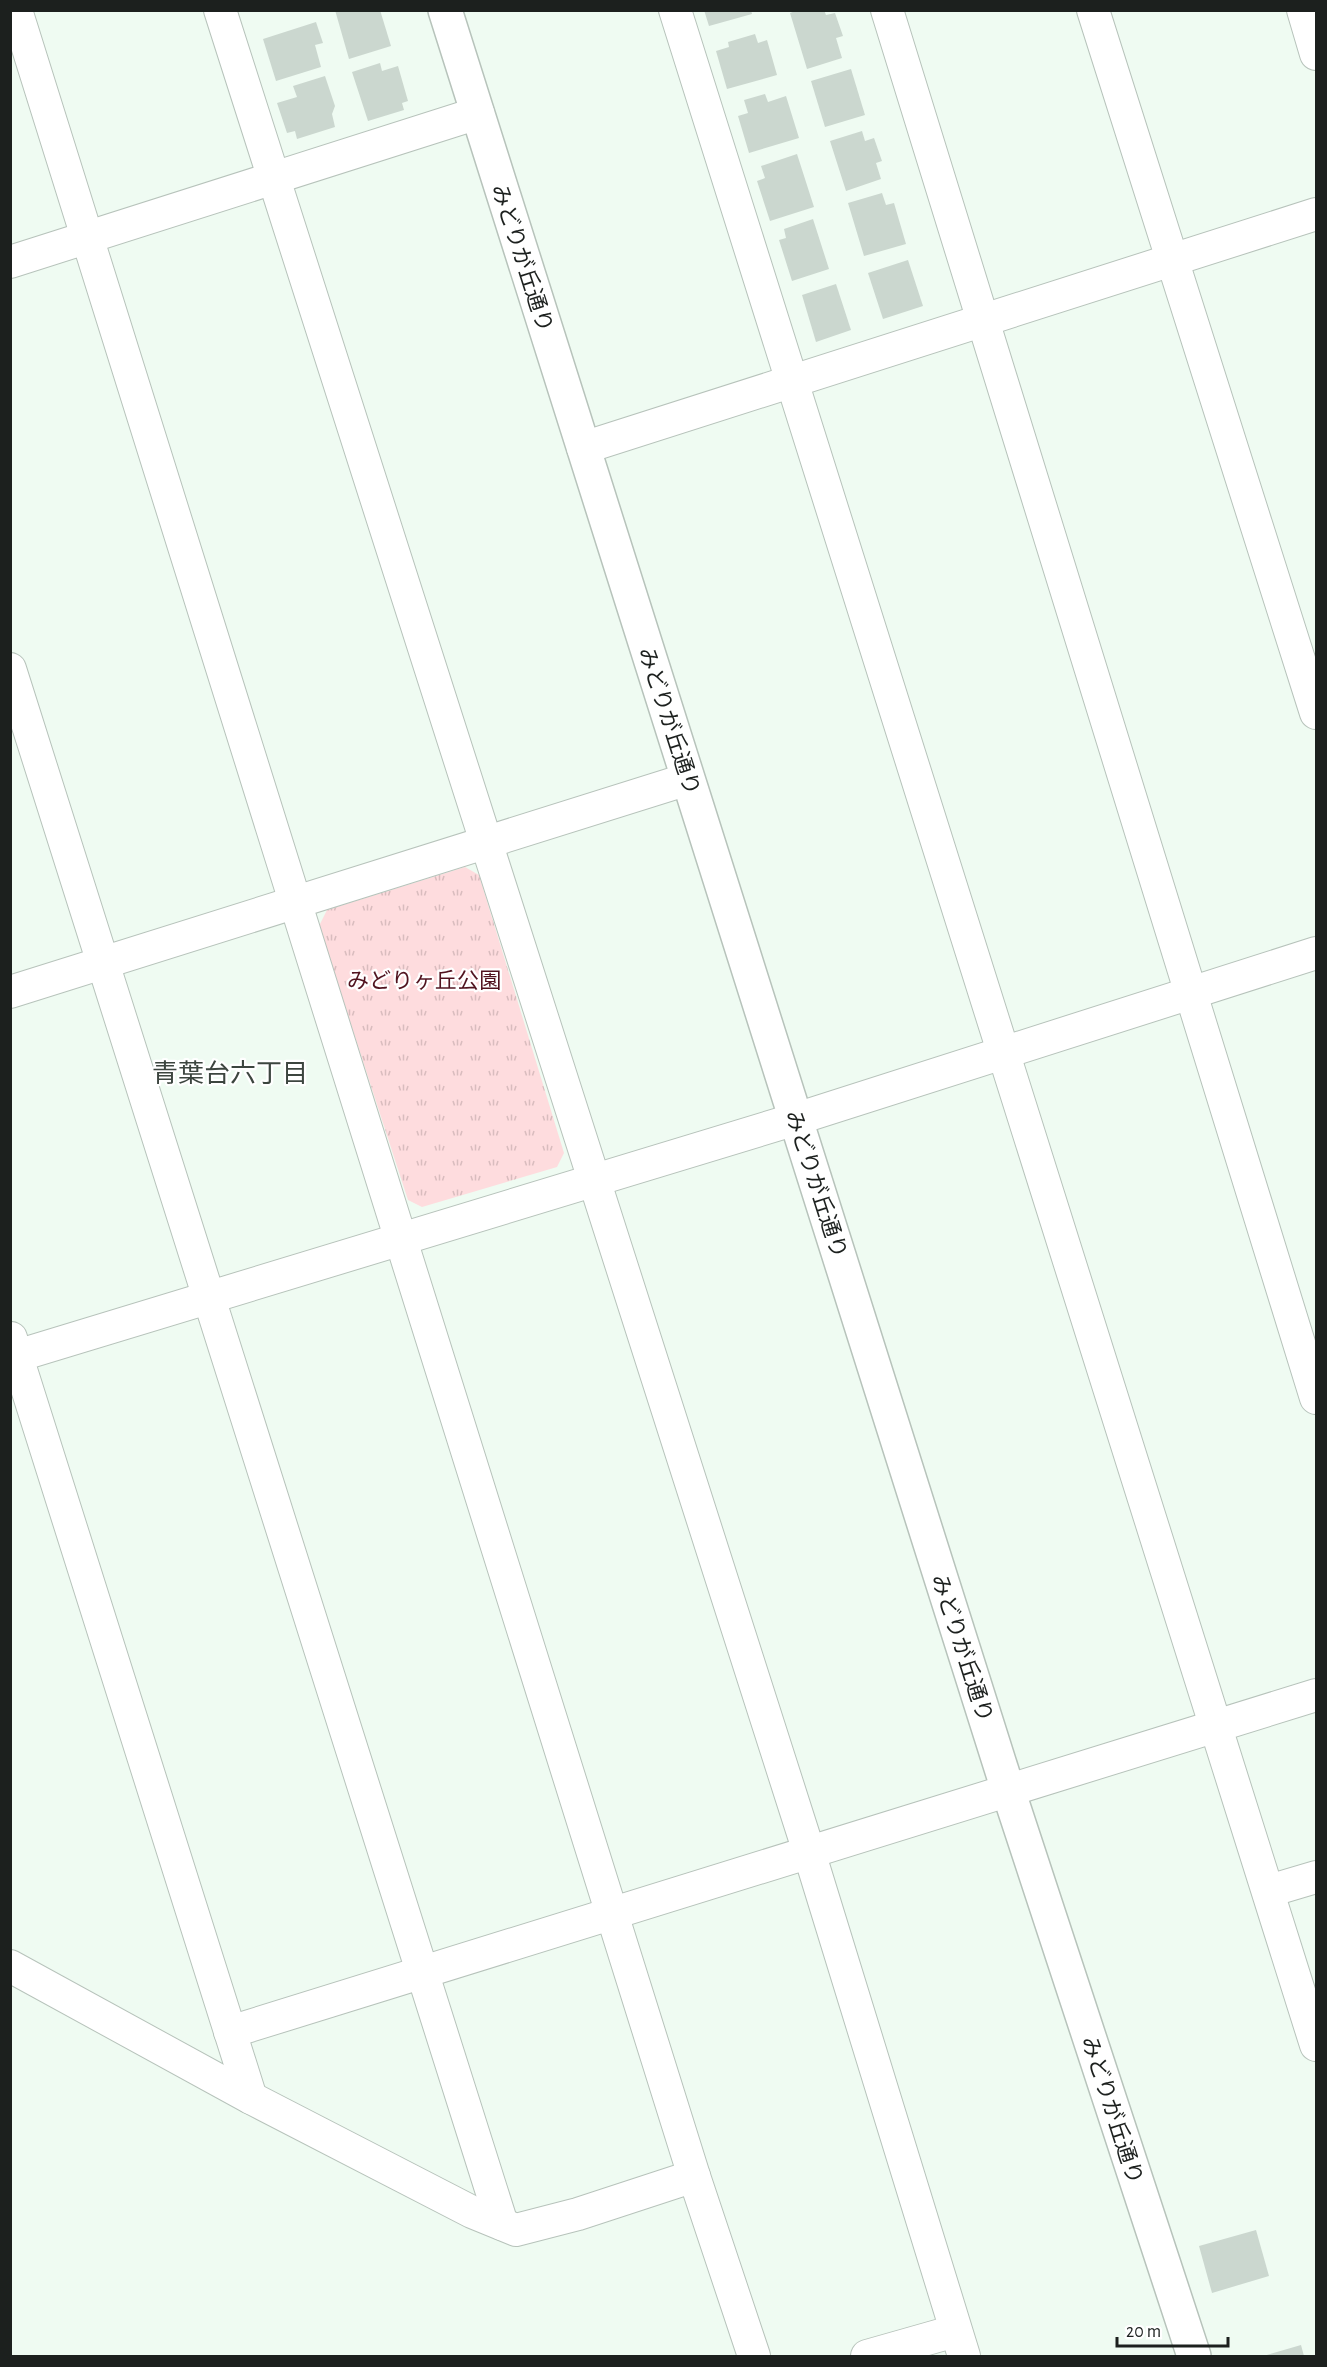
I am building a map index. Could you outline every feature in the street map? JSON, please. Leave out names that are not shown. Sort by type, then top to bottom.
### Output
[{"type":"street","points":[[16,10],[694,2176],[754,2356]]},
{"type":"street","points":[[220,10],[809,1852],[960,2344],[867,2356]]},
{"type":"street","name":"みどりが丘通り","points":[[445,10],[1008,1790],[1194,2356]]},
{"type":"street","points":[[675,10],[1317,2045]]},
{"type":"street","points":[[886,10],[1317,1398]]},
{"type":"street","points":[[1093,10],[1317,713]]},
{"type":"street","points":[[1303,10],[1317,54]]},
{"type":"street","points":[[10,262],[478,113]]},
{"type":"street","points":[[583,448],[1317,214]]},
{"type":"street","points":[[10,669],[502,2224]]},
{"type":"street","points":[[10,992],[688,779]]},
{"type":"street","points":[[250,2098],[13,1351],[209,1298],[401,1240],[796,1119],[1317,953]]},
{"type":"street","points":[[230,2032],[1317,1695]]},
{"type":"street","points":[[1269,1891],[1317,1877]]},
{"type":"street","points":[[10,1966],[250,2098],[472,2212],[516,2230],[578,2214],[694,2176]]},
{"type":"green space","name":"みどりヶ丘公園","points":[[465,867],[479,875],[564,1153],[557,1167],[422,1207],[408,1200],[319,926],[327,910]]},
{"type":"building","points":[[335,10],[380,10],[391,46],[349,59]]},
{"type":"building","points":[[704,10],[751,10],[752,14],[709,26]]},
{"type":"building","points":[[798,10],[824,10],[826,15],[835,13],[843,36],[836,38],[842,58],[807,69],[790,13]]},
{"type":"building","points":[[316,22],[323,43],[315,45],[321,67],[276,81],[263,39]]},
{"type":"building","points":[[755,34],[758,43],[767,40],[777,75],[727,89],[716,51],[729,47],[728,42]]},
{"type":"building","points":[[380,63],[382,71],[398,66],[408,101],[402,103],[404,110],[368,121],[352,72]]},
{"type":"building","points":[[851,69],[865,115],[825,127],[811,81]]},
{"type":"building","points":[[325,76],[335,106],[332,114],[335,127],[297,139],[295,131],[287,133],[277,103],[297,97],[293,86]]},
{"type":"building","points":[[765,94],[768,102],[786,96],[799,138],[749,153],[738,116],[748,113],[744,100]]},
{"type":"building","points":[[862,131],[865,141],[874,138],[882,161],[876,163],[881,179],[846,191],[830,141]]},
{"type":"building","points":[[797,154],[814,207],[770,221],[757,181],[765,178],[761,166]]},
{"type":"building","points":[[882,193],[886,205],[894,203],[906,244],[864,256],[848,203]]},
{"type":"building","points":[[813,219],[829,269],[792,281],[779,240],[786,238],[784,229]]},
{"type":"building","points":[[908,260],[923,306],[883,319],[868,273]]},
{"type":"building","points":[[836,284],[851,330],[816,342],[802,295]]},
{"type":"building","points":[[1256,2230],[1269,2276],[1212,2293],[1199,2246]]},
{"type":"building","points":[[1301,2345],[1304,2356],[1263,2356]]},
{"type":"district","name":"青葉台六丁目","points":[[230,1073]]}]
